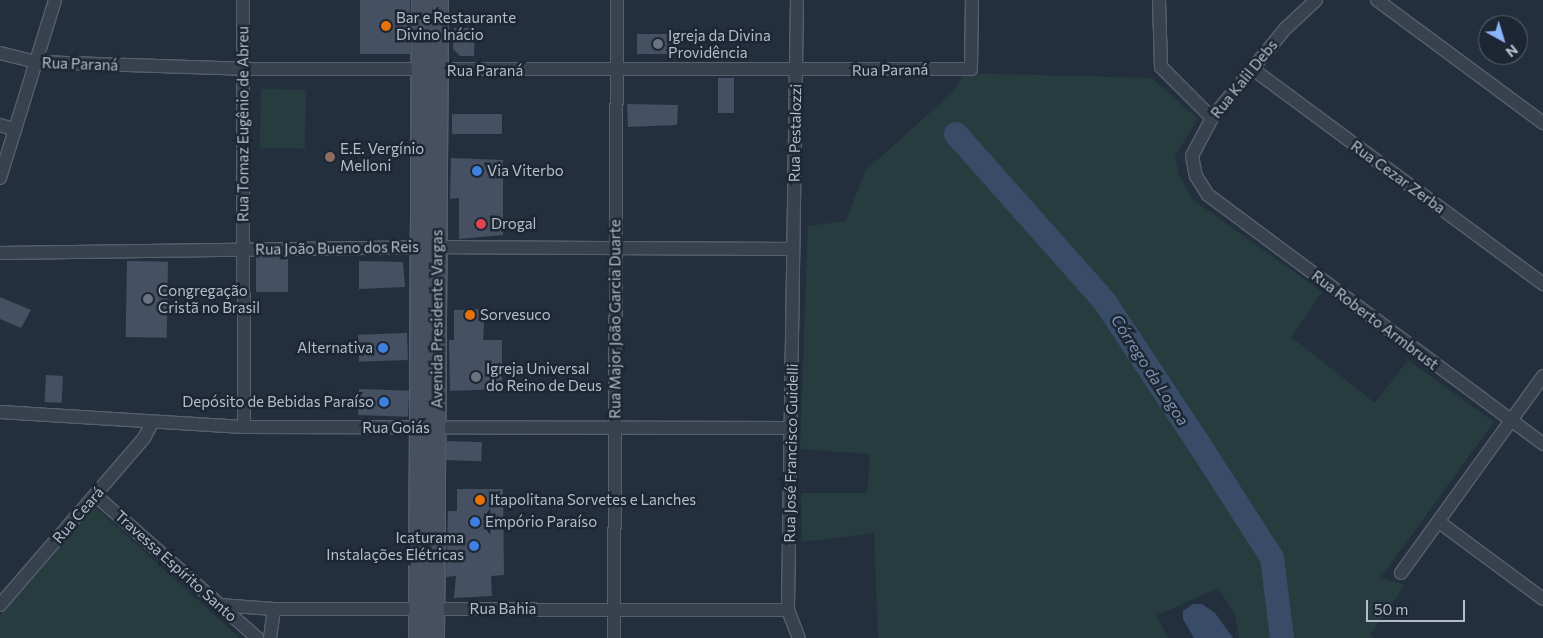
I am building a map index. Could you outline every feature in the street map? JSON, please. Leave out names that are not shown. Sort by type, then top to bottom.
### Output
[{"type":"main road","name":"Avenida Presidente Vargas","points":[[422,0],[418,429],[426,609],[434,638]]},
{"type":"main road","name":"Avenida Presidente Vargas","points":[[418,638],[426,609],[437,428],[439,0]]},
{"type":"street","points":[[0,178],[55,0]]},
{"type":"street","name":"Rua Tomaz Eugênio de Abreu","points":[[243,0],[242,249],[244,427]]},
{"type":"street","name":"Rua Major João Garcia Duarte","points":[[614,638],[616,0]]},
{"type":"street","name":"Rua Pestalozzi","points":[[793,265],[797,0]]},
{"type":"street","name":"Rua Paraná","points":[[0,53],[36,62],[243,69],[421,71],[970,70],[972,0]]},
{"type":"street","points":[[1159,0],[1161,67],[1212,118]]},
{"type":"street","name":"Rua Kalil Debs","points":[[1208,196],[1196,176],[1192,156],[1212,118],[1254,70],[1285,29],[1316,0]]},
{"type":"street","points":[[1377,0],[1543,123]]},
{"type":"street","name":"Rua Cezar Zerba","points":[[1254,70],[1543,284]]},
{"type":"street","points":[[0,125],[15,130]]},
{"type":"street","name":"Rua Roberto Armbrust","points":[[1208,196],[1543,444]]},
{"type":"street","name":"Rua João Bueno dos Reis","points":[[0,252],[420,247],[615,250],[794,249]]},
{"type":"street","name":"Rua José Francisco Guidelli","points":[[793,265],[788,610],[799,638]]},
{"type":"street","points":[[1401,573],[1440,522],[1510,420],[1543,376]]},
{"type":"street","name":"Rua Goiás","points":[[0,412],[244,427],[418,429],[792,428]]},
{"type":"street","name":"Rua Ceará","points":[[0,605],[95,495],[152,422]]},
{"type":"street","name":"Travessa Espírito Santo","points":[[95,495],[257,638]]},
{"type":"street","points":[[1440,522],[1543,599]]},
{"type":"street","name":"Rua Bahia","points":[[219,605],[274,609],[614,608],[788,610]]},
{"type":"street","points":[[270,638],[274,609]]},
{"type":"green space","points":[[964,73],[1152,78],[1198,119],[1175,156],[1179,175],[1192,199],[1322,292],[1291,337],[1375,403],[1408,360],[1494,422],[1381,577],[1405,585],[1370,635],[1375,638],[1239,638],[1235,614],[1218,588],[1156,616],[1169,638],[878,638],[874,533],[802,542],[801,493],[867,493],[870,454],[800,449],[808,226],[846,221],[865,171],[954,91]]},
{"type":"green space","points":[[261,89],[306,90],[305,149],[260,148]]},
{"type":"green space","points":[[95,507],[240,638],[0,638],[0,615]]},
{"type":"water","points":[[1193,604],[1202,604],[1215,613],[1233,638],[1194,638],[1183,619],[1183,611]]},
{"type":"building","name":"Bar e Restaurante Divino Inácio","points":[[360,0],[410,0],[410,54],[360,54]]},
{"type":"building","points":[[454,28],[475,28],[474,56],[460,56],[453,49]]},
{"type":"building","name":"Igreja da Divina Providência","points":[[637,34],[678,34],[678,54],[637,54]]},
{"type":"building","points":[[718,78],[734,78],[734,113],[718,113]]},
{"type":"building","points":[[627,104],[678,105],[677,125],[628,127]]},
{"type":"building","points":[[452,114],[502,114],[502,134],[452,134]]},
{"type":"building","points":[[451,158],[503,160],[503,235],[459,239],[459,198],[450,199]]},
{"type":"building","points":[[256,257],[288,257],[288,292],[256,292]]},
{"type":"building","name":"Congregação Cristã no Brasil","points":[[127,261],[168,262],[167,338],[126,337]]},
{"type":"building","points":[[359,261],[403,262],[405,287],[359,289]]},
{"type":"building","points":[[0,297],[31,310],[21,328],[0,319]]},
{"type":"building","points":[[485,309],[483,340],[502,340],[502,389],[450,391],[449,340],[454,340],[454,310]]},
{"type":"building","name":"Alternativa","points":[[407,333],[408,360],[359,362],[358,335]]},
{"type":"building","points":[[46,375],[63,376],[62,403],[45,402]]},
{"type":"building","name":"Depósito de Bebidas Paraíso","points":[[359,389],[409,391],[408,417],[358,415]]},
{"type":"building","points":[[447,441],[482,442],[481,461],[446,460]]},
{"type":"building","points":[[457,489],[503,489],[504,575],[491,576],[492,596],[454,598],[456,576],[446,577],[448,511],[457,511]]},
{"type":"waterway","name":"Córrego da Logoa","points":[[956,134],[1105,302],[1197,441],[1272,558],[1282,638]]},
{"type":"place","name":"Bar e Restaurante Divino Inácio","points":[[386,26]]},
{"type":"place","name":"Igreja da Divina Providência","points":[[658,44]]},
{"type":"place","name":"E.E. Vergínio Melloni","points":[[330,157]]},
{"type":"place","name":"Via Viterbo","points":[[477,171]]},
{"type":"place","name":"Drogal","points":[[481,224]]},
{"type":"place","name":"Congregação Cristã no Brasil","points":[[148,299]]},
{"type":"place","name":"Sorvesuco","points":[[470,315]]},
{"type":"place","name":"Alternativa","points":[[383,348]]},
{"type":"place","name":"Igreja Universal do Reino de Deus","points":[[476,377]]},
{"type":"place","name":"Depósito de Bebidas Paraíso","points":[[384,402]]},
{"type":"place","name":"Itapolitana Sorvetes e Lanches","points":[[480,500]]},
{"type":"place","name":"Empório Paraíso","points":[[475,522]]},
{"type":"place","name":"Icaturama Instalações Elétricas","points":[[474,546]]}]
